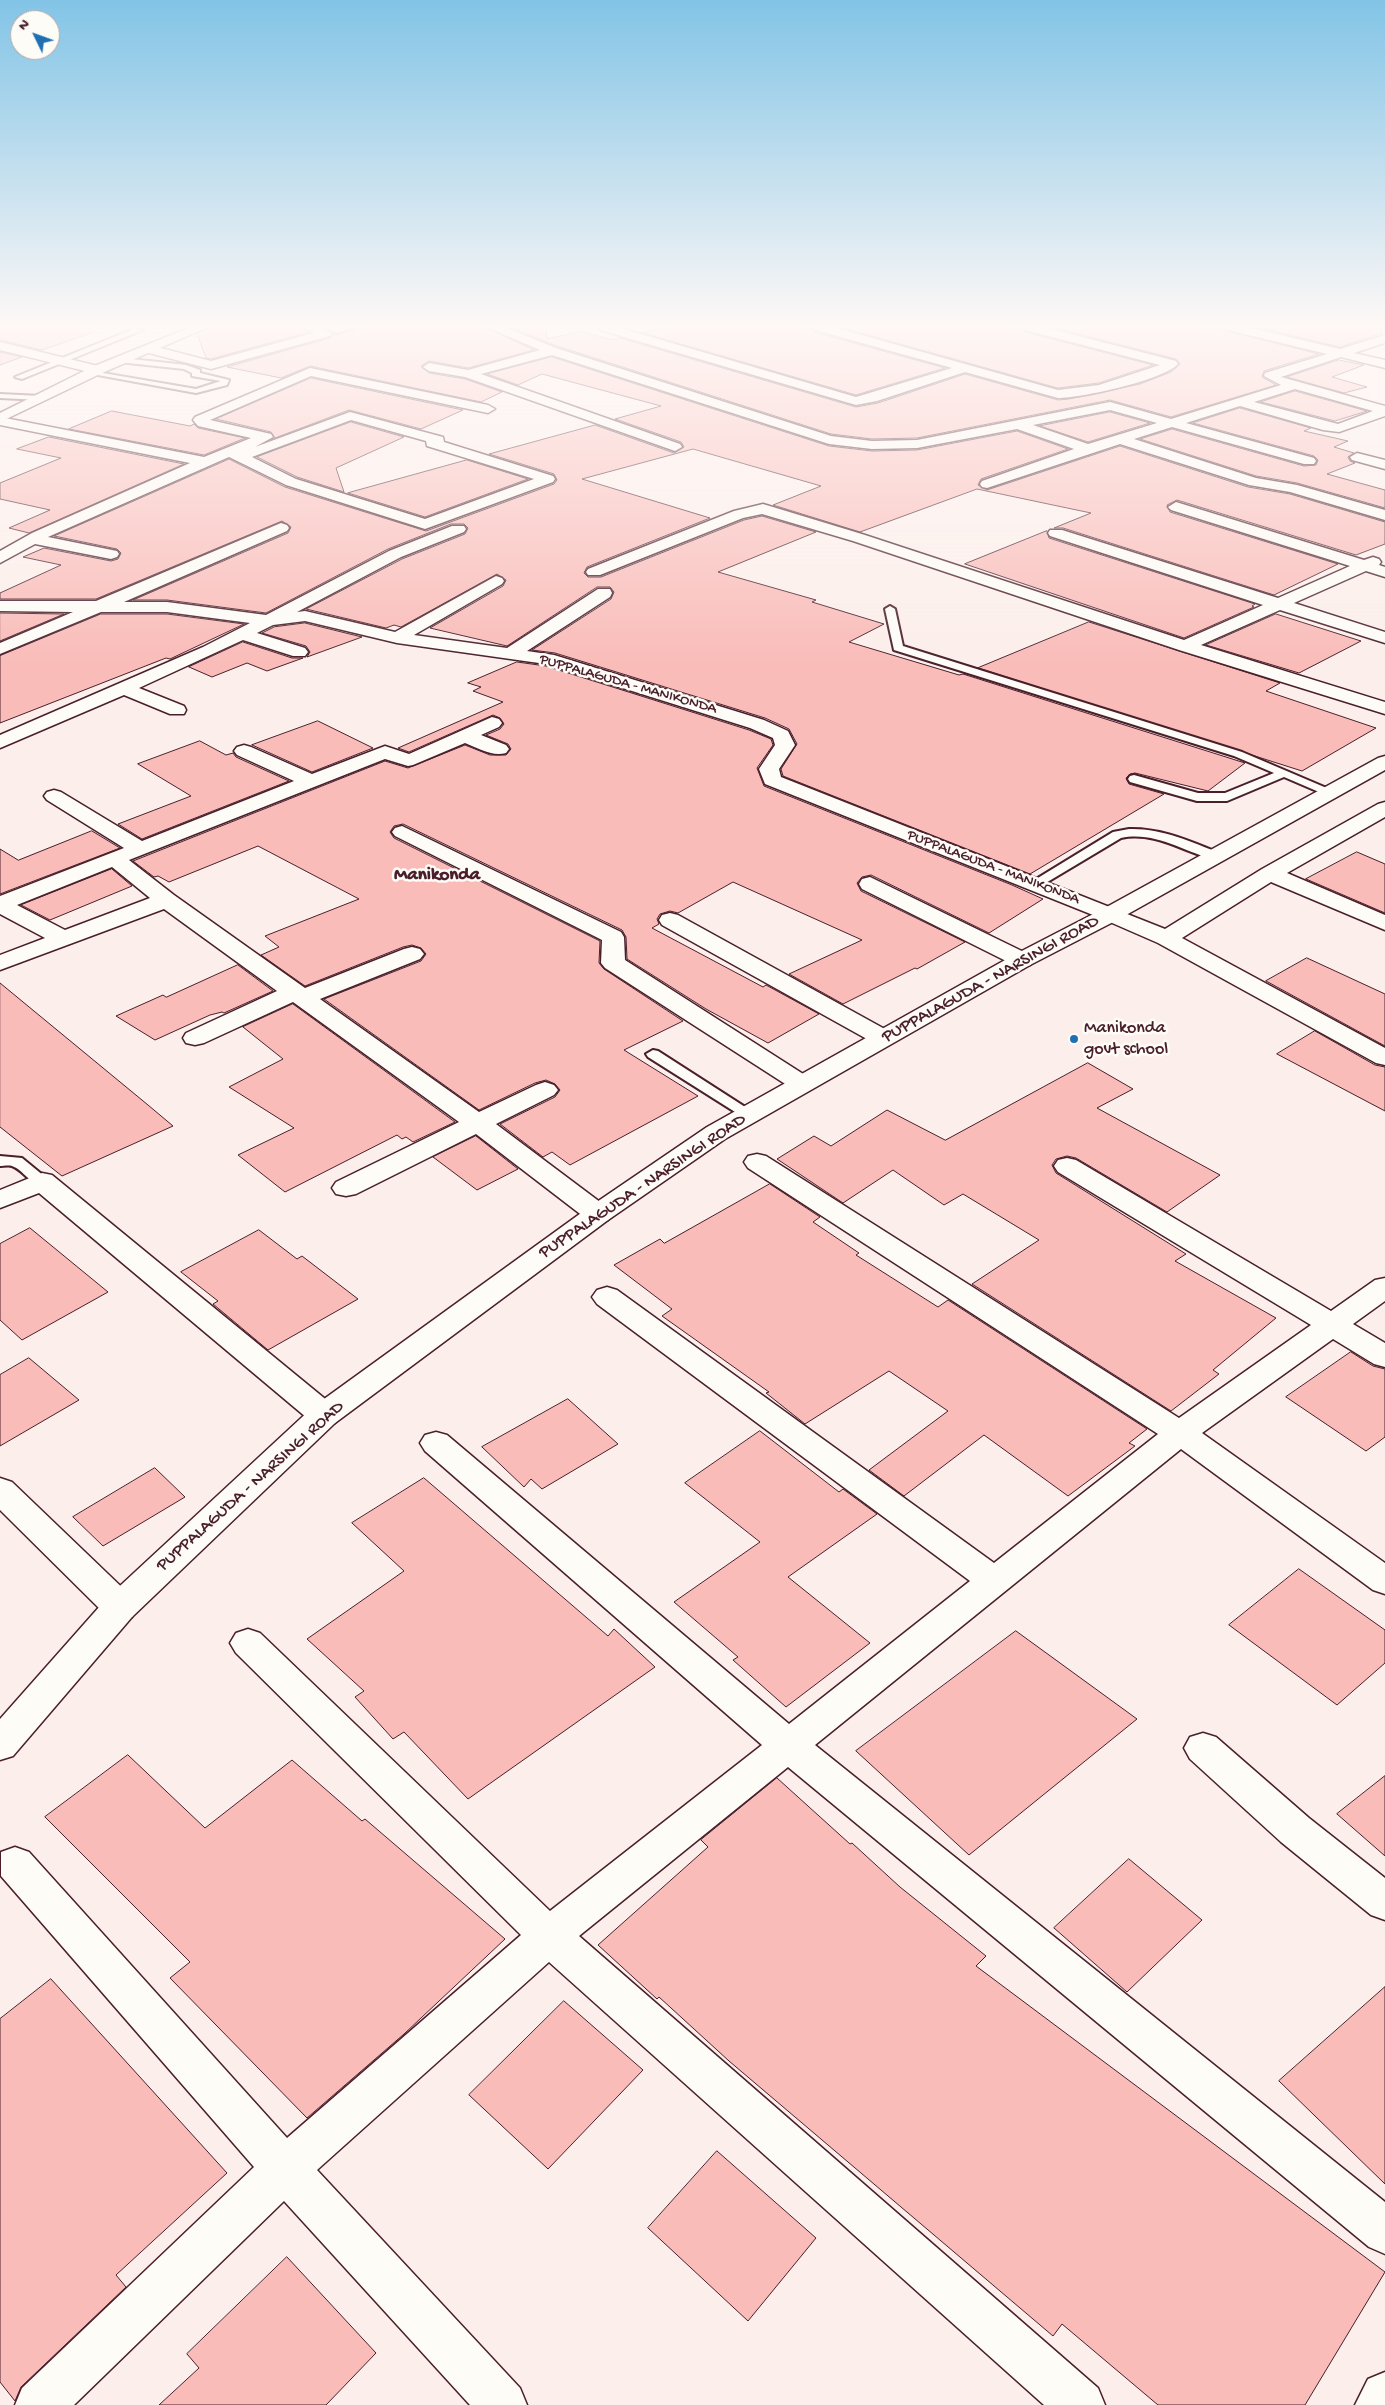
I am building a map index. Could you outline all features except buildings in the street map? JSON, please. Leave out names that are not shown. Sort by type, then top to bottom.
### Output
[{"type":"street","points":[[96,439],[205,462]]},
{"type":"street","points":[[235,454],[262,439]]},
{"type":"street","points":[[0,558],[33,539],[205,462],[280,439]]},
{"type":"street","points":[[235,454],[292,482],[425,524],[548,479],[432,443],[438,440],[435,439]]},
{"type":"street","points":[[650,439],[675,448]]},
{"type":"street","points":[[800,447],[823,439]]},
{"type":"street","points":[[826,439],[872,445],[917,444],[941,439]]},
{"type":"street","points":[[1060,439],[1088,449]]},
{"type":"street","points":[[987,484],[1118,439]]},
{"type":"street","points":[[1120,439],[1254,482],[1292,488],[1385,515]]},
{"type":"street","points":[[1232,439],[1309,461]]},
{"type":"street","points":[[1357,457],[1385,465]]},
{"type":"street","points":[[0,742],[245,634],[268,620],[395,554],[557,489]]},
{"type":"street","points":[[1176,507],[1385,572]]},
{"type":"street","points":[[594,572],[739,514],[763,508],[1185,646],[1385,708]]},
{"type":"street","points":[[0,649],[281,528]]},
{"type":"street","points":[[1056,533],[1281,603],[1385,638]]},
{"type":"street","points":[[33,539],[111,554]]},
{"type":"street","points":[[1185,646],[1385,557]]},
{"type":"street","points":[[397,638],[496,581]]},
{"type":"street","points":[[508,655],[604,593]]},
{"type":"street","name":"PUPPALAGUDA - MANIKONDA","points":[[0,606],[167,607],[268,620],[304,616],[397,638],[508,655],[548,659],[757,724],[781,735],[785,746],[769,769],[772,780],[1111,914],[1166,938],[1385,1058]]},
{"type":"street","points":[[245,634],[299,652]]},
{"type":"street","points":[[123,688],[177,710]]},
{"type":"street","points":[[0,904],[385,752],[408,760],[413,759],[492,723]]},
{"type":"street","points":[[465,736],[499,749]]},
{"type":"street","points":[[244,751],[311,781]]},
{"type":"street","name":"PUPPALAGUDA - NARSINGI ROAD","points":[[0,1745],[120,1607],[324,1415],[598,1214],[716,1133],[748,1114],[1022,960],[1111,914],[1385,762]]},
{"type":"street","points":[[54,796],[139,848]]},
{"type":"street","points":[[1166,938],[1270,874],[1385,808]]},
{"type":"street","points":[[402,832],[613,937],[613,963],[802,1084]]},
{"type":"street","points":[[113,858],[166,900],[479,1124],[598,1214]]},
{"type":"street","points":[[1270,874],[1385,923]]},
{"type":"street","points":[[870,884],[1022,960]]},
{"type":"street","points":[[0,964],[63,938],[166,900]]},
{"type":"street","points":[[0,904],[63,938]]},
{"type":"street","points":[[670,920],[883,1038]]},
{"type":"street","points":[[195,1038],[298,995],[412,954]]},
{"type":"street","points":[[346,1188],[545,1090]]},
{"type":"street","points":[[757,1162],[1180,1433],[1385,1581]]},
{"type":"street","points":[[1067,1166],[1385,1357]]},
{"type":"street","points":[[0,1200],[42,1181],[324,1415]]},
{"type":"street","points":[[39,2405],[285,2168],[549,1936],[993,1580],[1180,1433],[1385,1287]]},
{"type":"street","points":[[607,1298],[993,1580]]},
{"type":"street","points":[[436,1443],[788,1745],[1385,2231]]},
{"type":"street","points":[[0,1490],[120,1607]]},
{"type":"street","points":[[248,1643],[549,1936],[1081,2405]]},
{"type":"street","points":[[1203,1748],[1295,1830],[1385,1902]]},
{"type":"street","points":[[15,1864],[285,2168],[504,2405]]},
{"type":"street","points":[[1379,2405],[1385,2396]]},
{"type":"lane","points":[[890,609],[898,648],[1238,754],[1330,792]]},
{"type":"lane","points":[[1134,779],[1197,797],[1227,797],[1284,773]]},
{"type":"lane","points":[[1034,884],[1117,835],[1130,831],[1147,831],[1216,856]]},
{"type":"lane","points":[[653,1054],[748,1114]]},
{"type":"lane","points":[[0,1160],[16,1162],[42,1181]]},
{"type":"place","name":"Manikonda govt school","points":[[1074,1039]]},
{"type":"district","name":"Manikonda","points":[[437,876]]}]
